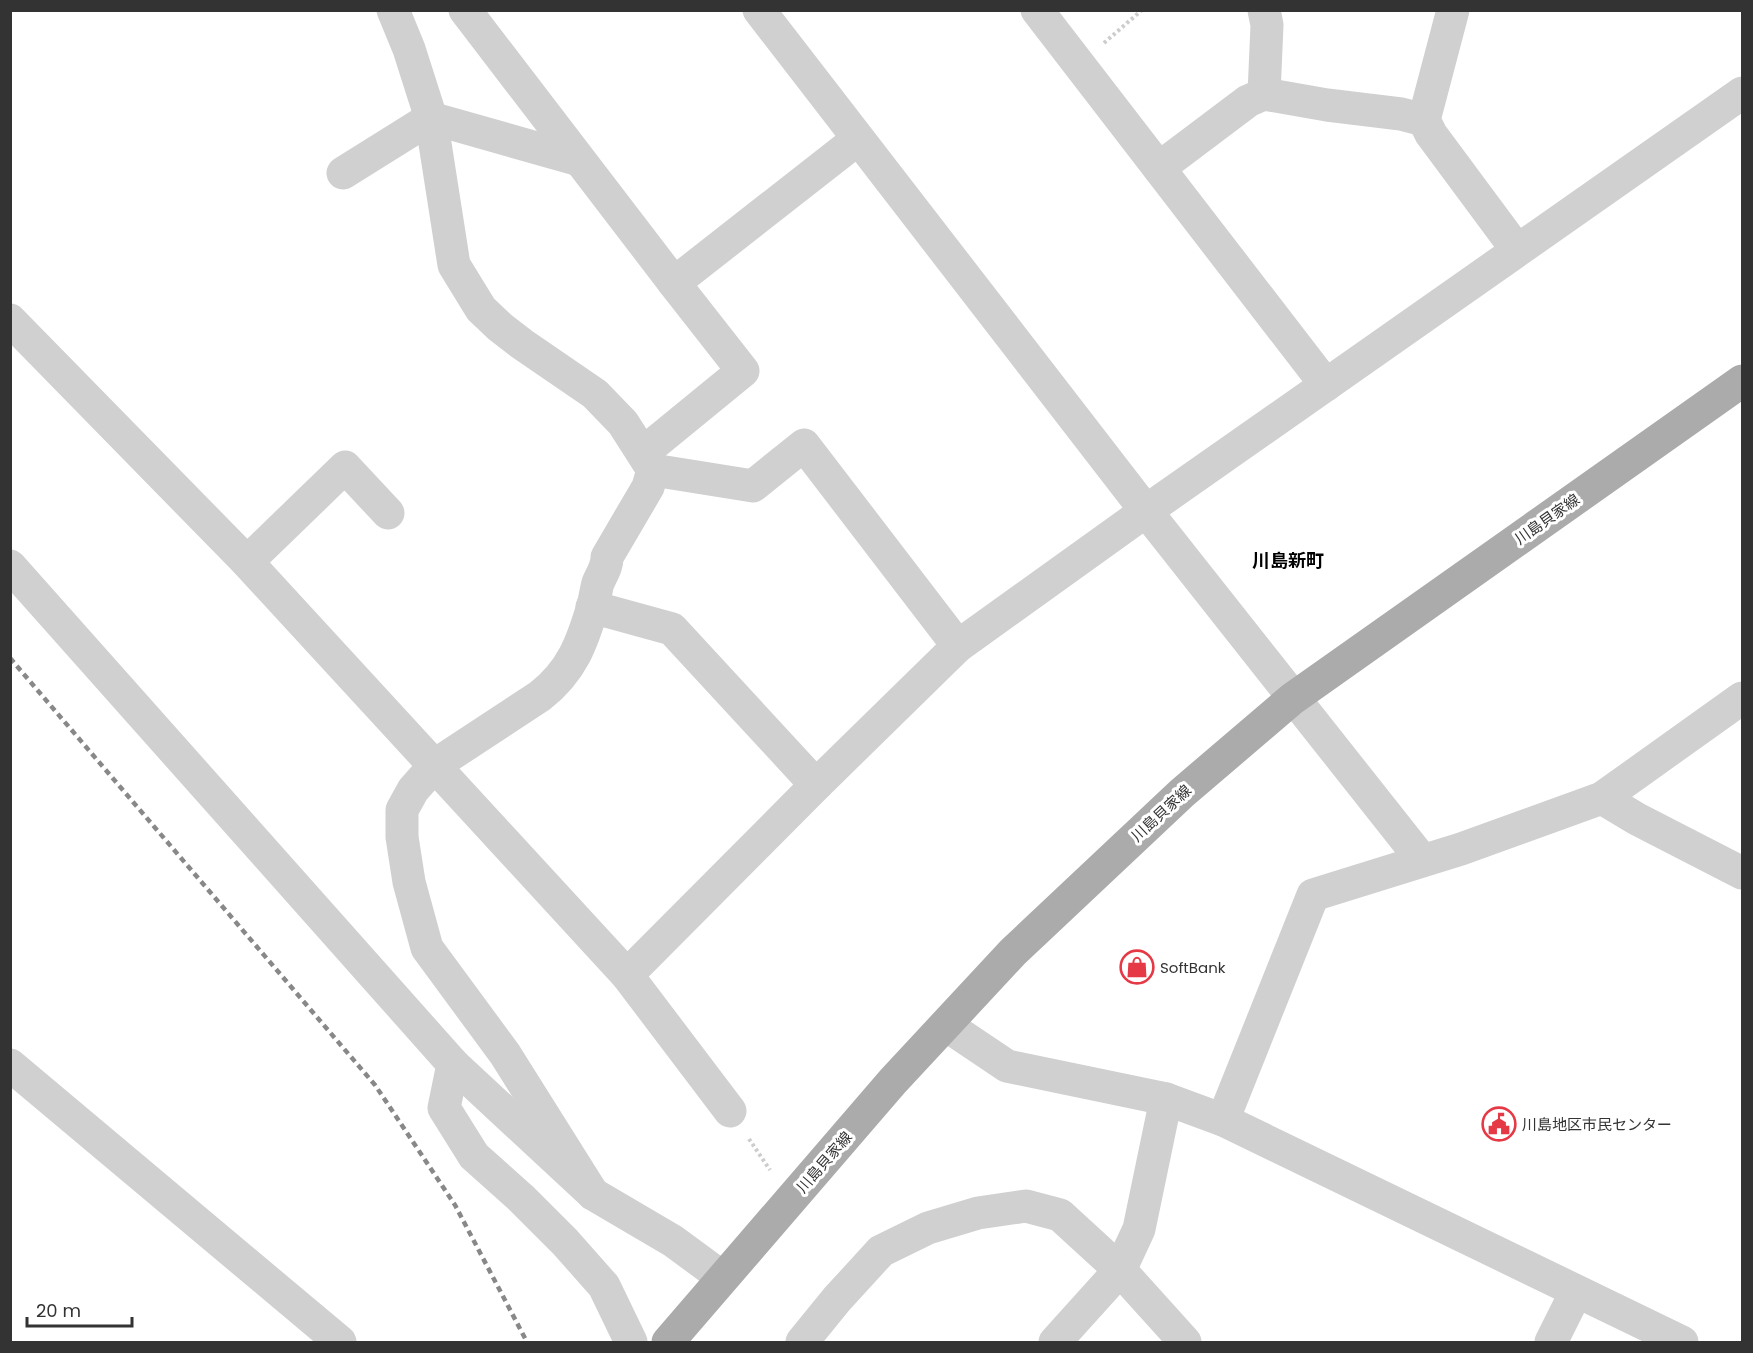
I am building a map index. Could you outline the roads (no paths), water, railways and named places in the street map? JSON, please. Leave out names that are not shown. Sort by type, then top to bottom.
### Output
[{"type":"main road","name":"川島貝家線","points":[[673,1336],[893,1081],[1013,952],[1182,793],[1292,699],[1743,381]]},
{"type":"street","points":[[393,10],[409,49],[431,118],[454,265],[481,309],[500,327],[595,394],[623,423],[649,461],[648,487],[607,558],[607,566],[598,583],[579,649],[555,684],[435,765],[413,790],[402,810],[402,837],[409,882],[428,948],[505,1054],[593,1194]]},
{"type":"street","points":[[465,10],[743,371],[649,461]]},
{"type":"street","points":[[759,10],[1292,699],[1422,860]]},
{"type":"street","points":[[1037,10],[1326,385]]},
{"type":"street","points":[[1264,10],[1267,25],[1264,94]]},
{"type":"street","points":[[1453,10],[1424,120],[1431,134],[1518,250]]},
{"type":"street","points":[[627,975],[958,646],[1146,511],[1743,93]]},
{"type":"street","points":[[1159,168],[1248,101],[1264,94],[1401,114],[1424,120]]},
{"type":"street","points":[[343,173],[431,118],[579,160]]},
{"type":"street","points":[[674,283],[858,139]]},
{"type":"street","points":[[10,320],[247,562],[627,975],[730,1112]]},
{"type":"street","points":[[649,461],[753,486],[804,445],[958,646]]},
{"type":"street","points":[[247,562],[345,467],[387,513]]},
{"type":"street","points":[[10,566],[453,1064],[593,1194],[673,1241],[722,1277]]},
{"type":"street","points":[[592,607],[672,629],[816,785]]},
{"type":"street","points":[[1223,1120],[1313,895],[1461,849],[1602,798],[1743,698]]},
{"type":"street","points":[[1602,798],[1637,819],[1743,873]]},
{"type":"street","points":[[946,1025],[1007,1066],[1166,1099],[1223,1120],[1683,1342]]},
{"type":"street","points":[[453,1064],[444,1108],[474,1156],[521,1197],[565,1242],[604,1287],[631,1342]]},
{"type":"street","points":[[10,1065],[329,1339]]},
{"type":"street","points":[[1055,1342],[1120,1270],[1139,1229],[1166,1099]]},
{"type":"street","points":[[802,1342],[880,1251],[928,1228],[978,1213],[1026,1206],[1060,1215],[1120,1270],[1185,1342]]},
{"type":"street","points":[[1551,1342],[1576,1292]]},
{"type":"railway","points":[[10,658],[375,1085],[455,1205],[527,1342]]},
{"type":"place","name":"SoftBank","points":[[1137,967]]},
{"type":"place","name":"川島地区市民センター","points":[[1499,1124]]},
{"type":"district","name":"川島新町","points":[[1288,560]]}]
